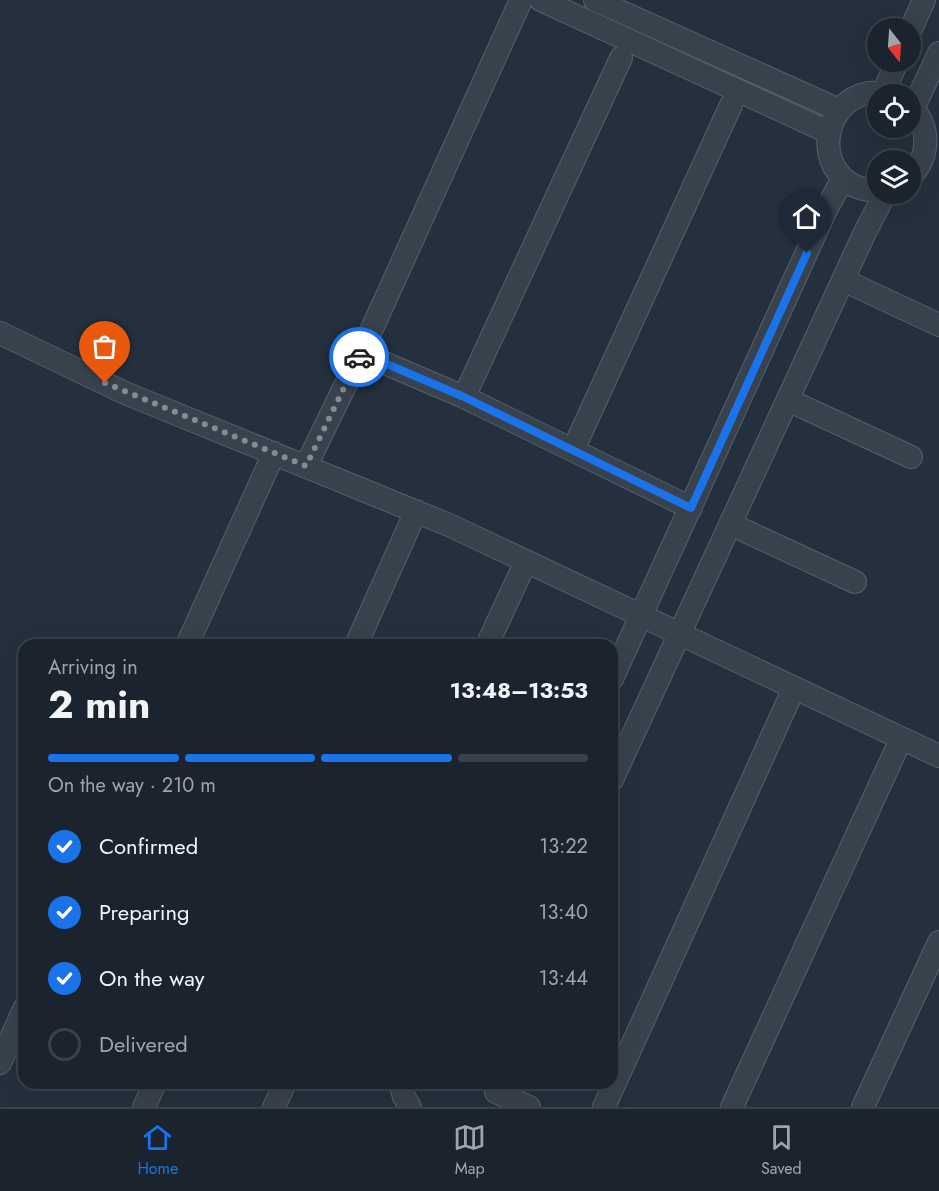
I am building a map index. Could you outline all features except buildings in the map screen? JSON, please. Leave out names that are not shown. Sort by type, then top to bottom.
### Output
[{"type":"street","points":[[306,466],[361,353],[521,0]]},
{"type":"street","points":[[541,0],[828,132]]},
{"type":"street","points":[[595,0],[839,110]]},
{"type":"street","points":[[916,18],[924,0]]},
{"type":"street","points":[[921,89],[939,53]]},
{"type":"street","points":[[464,397],[621,57]]},
{"type":"street","points":[[867,94],[849,101],[839,110],[832,120],[827,144],[830,157],[843,178],[867,189]]},
{"type":"street","points":[[573,450],[731,105]]},
{"type":"street","points":[[921,124],[926,140],[924,170]]},
{"type":"street","points":[[618,666],[821,221],[843,178]]},
{"type":"street","points":[[618,767],[880,204]]},
{"type":"street","points":[[843,280],[939,325]]},
{"type":"street","points":[[0,333],[125,393],[416,511],[939,756]]},
{"type":"street","points":[[361,353],[464,397],[691,508]]},
{"type":"street","points":[[788,399],[911,456]]},
{"type":"street","points":[[190,639],[274,453]]},
{"type":"street","points":[[359,639],[416,511]]},
{"type":"street","points":[[730,524],[855,582]]},
{"type":"street","points":[[490,639],[526,561]]},
{"type":"street","points":[[618,1076],[794,688]]},
{"type":"street","points":[[732,1107],[902,739]]},
{"type":"street","points":[[863,1107],[939,942]]},
{"type":"street","points":[[0,1063],[18,1022]]},
{"type":"street","points":[[144,1107],[152,1089]]},
{"type":"street","points":[[274,1107],[282,1089]]},
{"type":"street","points":[[402,1089],[410,1107]]},
{"type":"street","points":[[604,1107],[612,1089]]},
{"type":"street","points":[[494,1094],[529,1107]]},
{"type":"way so far","points":[[105,383],[306,466],[359,357]]},
{"type":"route","points":[[359,357],[361,353],[464,397],[691,508],[807,253]]}]
